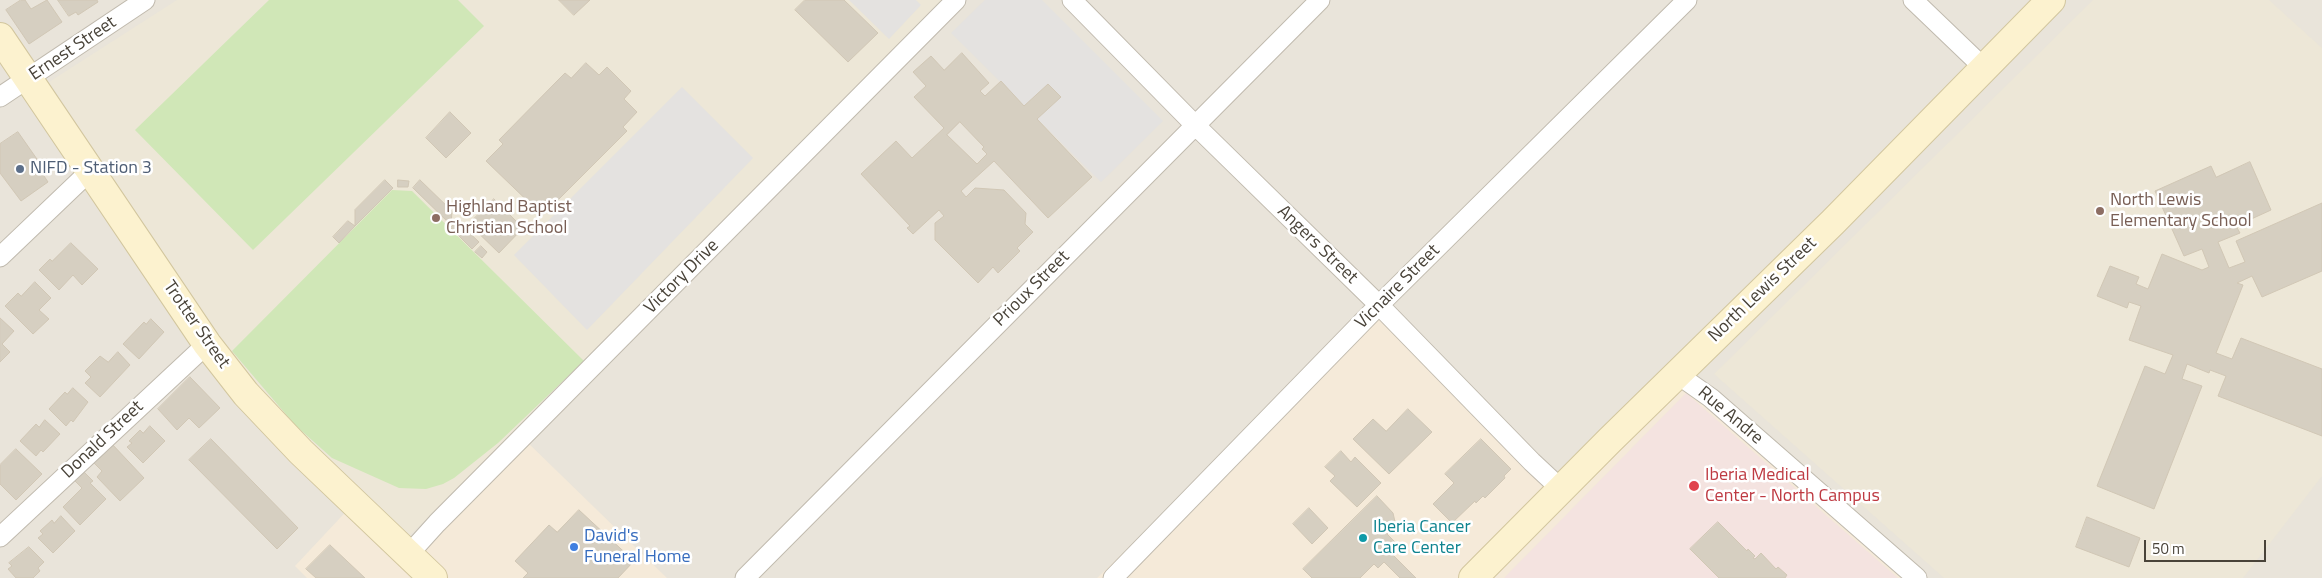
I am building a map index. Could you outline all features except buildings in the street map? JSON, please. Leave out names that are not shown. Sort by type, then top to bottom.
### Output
[{"type":"main road","name":"North Lewis Street","points":[[1473,578],[1677,374],[1834,222],[2051,0]]},
{"type":"main road","name":"Trotter Street","points":[[0,38],[207,344],[246,394],[301,452],[431,577]]},
{"type":"street","name":"Ernest Street","points":[[0,97],[145,0]]},
{"type":"street","name":"Victory Drive","points":[[409,554],[437,523],[956,0]]},
{"type":"street","name":"Angers Street","points":[[1072,0],[1562,490]]},
{"type":"street","name":"Prioux Street","points":[[745,578],[1320,0]]},
{"type":"street","name":"Vicnaire Street","points":[[1112,578],[1379,305],[1687,0]]},
{"type":"street","points":[[1913,0],[1984,68]]},
{"type":"street","points":[[0,257],[33,223],[90,171]]},
{"type":"street","name":"Donald Street","points":[[0,537],[207,344]]},
{"type":"street","name":"Rue Andre","points":[[1677,374],[1711,398],[1917,578]]},
{"type":"shaded area","points":[[0,0],[2322,0],[2322,578],[0,578]]},
{"type":"shaded area","name":"Highland Baptist Christian School","points":[[177,0],[955,0],[408,537],[287,422],[228,353],[49,82]]},
{"type":"shaded area","points":[[849,0],[916,0],[921,5],[889,39]]},
{"type":"shaded area","points":[[985,0],[1042,0],[1163,121],[1101,182],[951,33]]},
{"type":"shaded area","name":"North Lewis Elementary School","points":[[2093,0],[2269,0],[2322,48],[2322,476],[2243,578],[1944,578],[1714,374]]},
{"type":"shaded area","points":[[682,87],[753,158],[587,330],[514,255]]},
{"type":"shaded area","points":[[1379,305],[1561,489],[1677,374],[1903,578],[1097,578]]},
{"type":"shaded area","name":"Iberia Medical Center - North Campus","points":[[1686,393],[1898,578],[1504,578]]},
{"type":"shaded area","points":[[523,438],[667,578],[307,578],[295,566],[354,503],[408,554]]},
{"type":"green space","points":[[269,0],[458,0],[484,26],[253,250],[135,130]]},
{"type":"green space","points":[[392,190],[412,191],[584,361],[498,443],[454,478],[443,484],[426,489],[399,488],[332,458],[295,425],[232,351]]},
{"type":"place","name":"NIFD - Station 3","points":[[20,169]]},
{"type":"place","name":"North Lewis Elementary School","points":[[2100,211]]},
{"type":"place","name":"Highland Baptist Christian School","points":[[436,218]]},
{"type":"place","name":"Iberia Medical Center - North Campus","points":[[1694,486]]},
{"type":"place","name":"Iberia Cancer Care Center","points":[[1363,538]]},
{"type":"place","name":"David's Funeral Home","points":[[574,547]]}]
